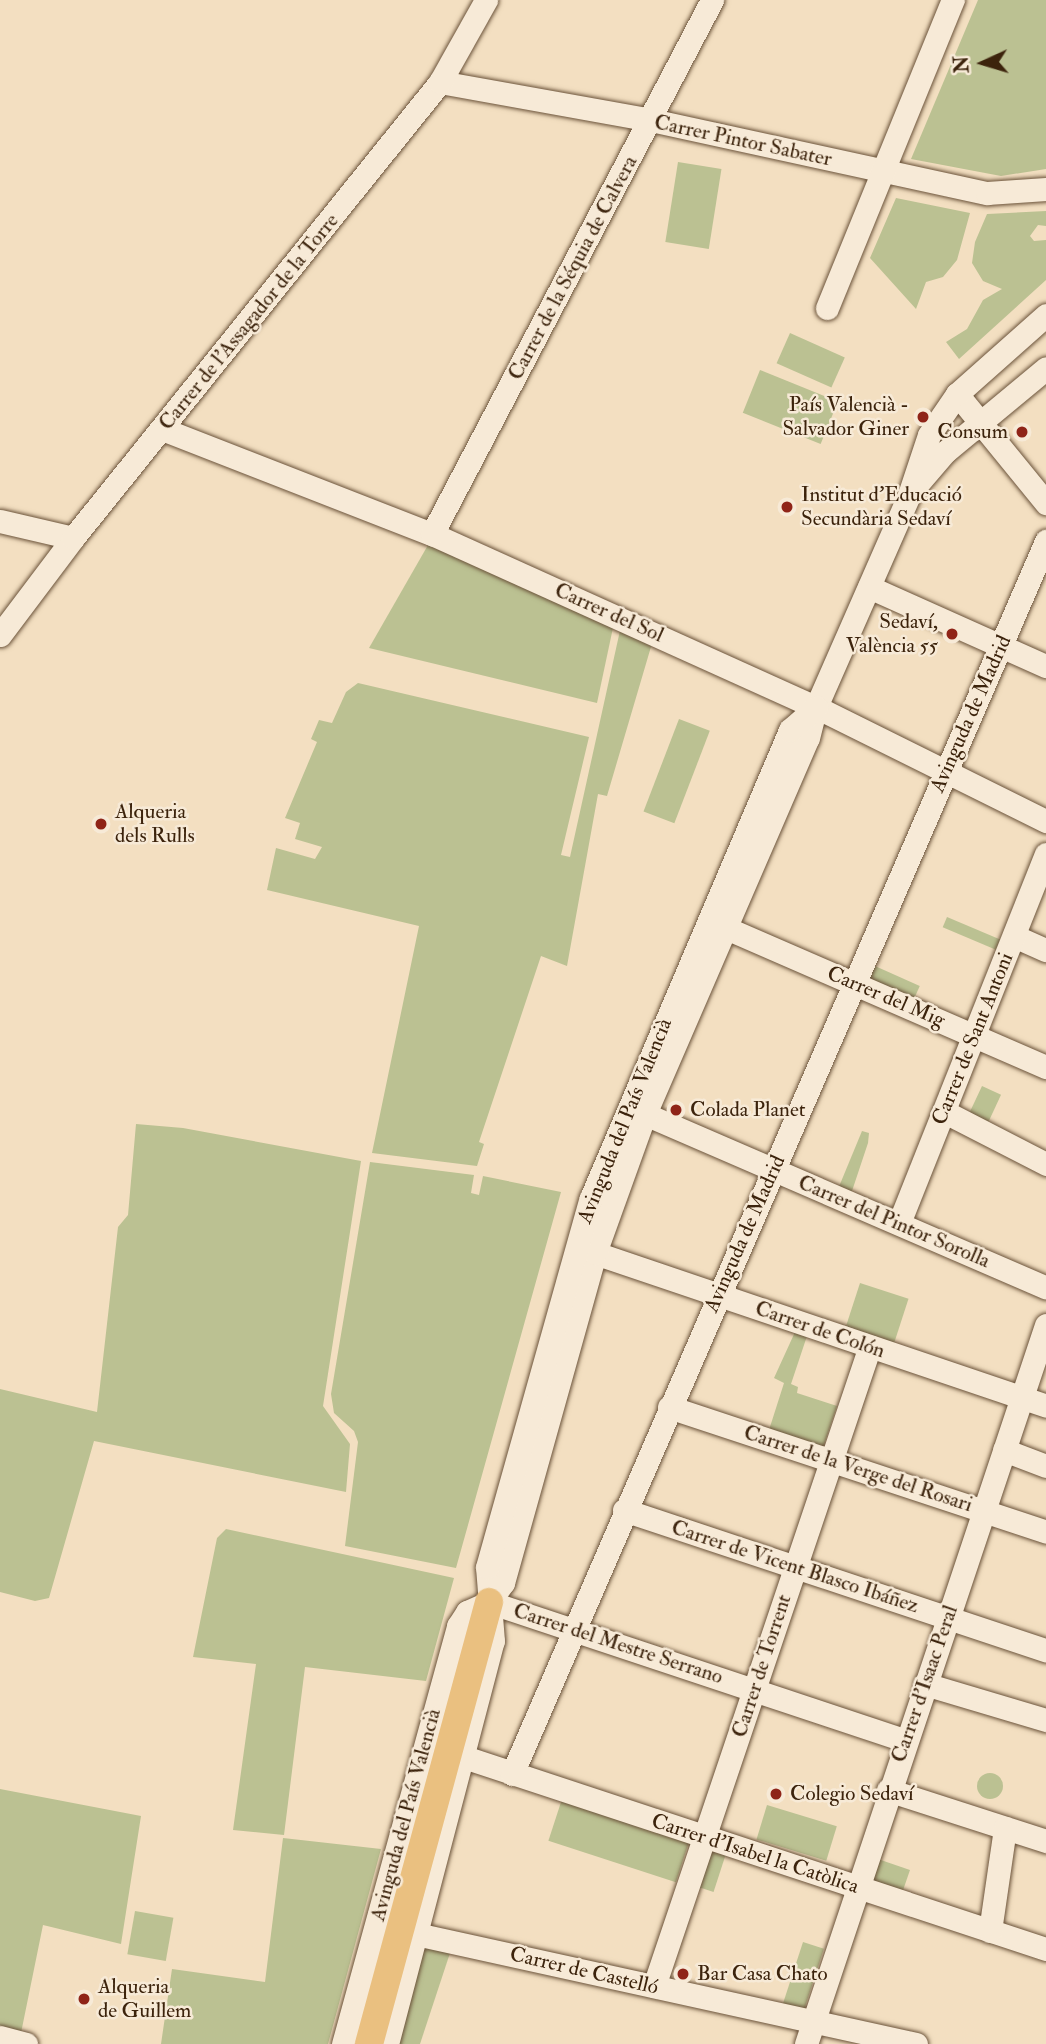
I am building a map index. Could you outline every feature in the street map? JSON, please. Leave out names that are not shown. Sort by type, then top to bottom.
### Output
[{"type":"main road","points":[[369,2044],[489,1602]]},
{"type":"street","name":"Carrer de l'Assagador de la Torre","points":[[0,635],[73,538],[440,82],[486,0]]},
{"type":"street","name":"Carrer de la Séquia de Calvera","points":[[432,534],[652,120],[712,0]]},
{"type":"street","points":[[827,308],[881,170],[953,0]]},
{"type":"street","name":"Carrer Pintor Sabater","points":[[440,82],[652,120],[988,193],[1046,189]]},
{"type":"street","name":"Avinguda del País Valencià","points":[[387,2044],[493,1641],[487,1566],[580,1233],[636,1110],[726,928],[808,738],[816,707],[909,495],[925,442],[957,394],[1046,315]]},
{"type":"street","name":"Avinguda del País Valencià","points":[[909,495],[927,471],[1046,368]]},
{"type":"street","points":[[957,394],[1046,503]]},
{"type":"street","name":"Carrer del Sol","points":[[162,429],[432,534],[816,707],[1046,821]]},
{"type":"street","points":[[0,521],[73,538]]},
{"type":"street","name":"Avinguda de Madrid","points":[[512,1774],[624,1510],[1046,541]]},
{"type":"street","points":[[869,587],[1046,666]]},
{"type":"street","name":"Avinguda del País Valencià","points":[[343,2044],[458,1626],[467,1612],[489,1602],[505,1576],[636,1110],[790,730],[816,707]]},
{"type":"street","name":"Carrer de Sant Antoni","points":[[899,1223],[1046,854]]},
{"type":"street","name":"Carrer del Mig","points":[[726,928],[1046,1066]]},
{"type":"street","points":[[1014,936],[1046,950]]},
{"type":"street","name":"Carrer del Pintor Sorolla","points":[[636,1110],[1046,1288]]},
{"type":"street","points":[[945,1112],[1046,1164]]},
{"type":"street","points":[[580,1233],[585,1247],[595,1253]]},
{"type":"street","name":"Carrer de Colón","points":[[595,1253],[1046,1406]]},
{"type":"street","name":"Carrer d'Isaac Peral","points":[[806,2044],[855,1887],[1046,1325]]},
{"type":"street","name":"Carrer de Torrent","points":[[654,1986],[870,1346]]},
{"type":"street","name":"Carrer de la Verge del Rosari","points":[[669,1407],[1046,1532]]},
{"type":"street","points":[[1004,1450],[1046,1466]]},
{"type":"street","name":"Carrer de Vicent Blasco Ibáñez","points":[[624,1510],[1046,1650]]},
{"type":"street","name":"Carrer del Mestre Serrano","points":[[489,1602],[905,1740]]},
{"type":"street","points":[[925,1684],[1046,1718]]},
{"type":"street","name":"Carrer d'Isabel la Catòlica","points":[[464,1757],[1046,1949]]},
{"type":"street","points":[[888,1790],[1046,1841]]},
{"type":"street","points":[[990,1931],[1005,1828]]},
{"type":"street","name":"Carrer de Castelló","points":[[416,1934],[916,2044]]},
{"type":"street","points":[[0,2036],[26,2044]]},
{"type":"green space","points":[[978,0],[1046,0],[1046,169],[1001,176],[911,159]]},
{"type":"green space","points":[[678,162],[721,169],[709,249],[665,242]]},
{"type":"green space","points":[[896,198],[970,213],[957,260],[943,277],[926,282],[916,309],[870,258]]},
{"type":"green space","points":[[1046,211],[1046,226],[1038,225],[1030,236],[1034,241],[1046,240],[1046,280],[959,359],[946,342],[967,329],[983,300],[1002,289],[983,281],[972,263],[975,242],[987,214]]},
{"type":"green space","points":[[790,333],[845,357],[831,388],[777,363]]},
{"type":"green space","points":[[760,370],[838,401],[821,444],[743,413]]},
{"type":"green space","points":[[428,545],[614,623],[597,703],[369,648]]},
{"type":"green space","points":[[621,626],[653,640],[607,796],[598,794],[567,966],[541,956],[479,1142],[484,1144],[477,1166],[372,1153],[419,926],[267,890],[276,848],[315,859],[322,847],[295,839],[300,823],[285,818],[317,742],[311,739],[319,720],[332,723],[346,692],[358,683],[589,737],[561,855],[570,857]]},
{"type":"green space","points":[[679,719],[710,731],[674,823],[644,811]]},
{"type":"green space","points":[[947,917],[1003,941],[999,951],[943,927]]},
{"type":"green space","points":[[875,966],[920,986],[912,1003],[867,983]]},
{"type":"green space","points":[[982,1086],[1001,1095],[987,1126],[968,1117]]},
{"type":"green space","points":[[136,1124],[183,1128],[361,1161],[323,1406],[350,1444],[346,1492],[94,1441],[49,1598],[35,1601],[0,1592],[0,1389],[97,1412],[118,1227],[128,1215]]},
{"type":"green space","points":[[862,1131],[869,1133],[868,1143],[851,1194],[838,1189]]},
{"type":"green space","points":[[370,1162],[474,1175],[471,1193],[479,1195],[483,1176],[561,1192],[456,1568],[345,1546],[358,1442],[354,1431],[334,1413],[331,1394]]},
{"type":"green space","points":[[860,1283],[909,1299],[894,1344],[845,1329]]},
{"type":"green space","points":[[795,1332],[807,1336],[791,1384],[798,1387],[797,1393],[837,1406],[823,1448],[769,1430],[784,1383],[774,1378]]},
{"type":"green space","points":[[226,1529],[454,1578],[426,1681],[305,1667],[284,1835],[233,1830],[256,1664],[193,1657],[217,1538]]},
{"type":"green space","points":[[990,1773],[999,1777],[1003,1786],[999,1795],[990,1799],[981,1795],[977,1786],[981,1777]]},
{"type":"green space","points":[[0,1789],[141,1816],[121,1944],[43,1925],[21,2033],[0,2027]]},
{"type":"green space","points":[[562,1799],[689,1840],[676,1882],[548,1841]]},
{"type":"green space","points":[[767,1805],[837,1826],[826,1861],[756,1839]]},
{"type":"green space","points":[[283,1838],[381,1849],[328,2044],[161,2044],[172,1969],[265,1982]]},
{"type":"green space","points":[[711,1848],[726,1853],[714,1892],[698,1887]]},
{"type":"green space","points":[[875,1858],[910,1870],[902,1892],[868,1880]]},
{"type":"green space","points":[[135,1911],[173,1918],[166,1961],[127,1954]]},
{"type":"green space","points":[[803,1942],[824,1949],[804,2011],[783,2004]]},
{"type":"green space","points":[[422,1947],[450,1953],[420,2044],[396,2044]]},
{"type":"place","name":"País Valencià - Salvador Giner","points":[[923,417]]},
{"type":"place","name":"Consum","points":[[1022,432]]},
{"type":"place","name":"Institut d'Educació Secundària Sedaví","points":[[787,507]]},
{"type":"place","name":"Sedaví, València 55","points":[[952,634]]},
{"type":"place","name":"Alqueria dels Rulls","points":[[101,824]]},
{"type":"place","name":"Colada Planet","points":[[676,1110]]},
{"type":"place","name":"Colegio Sedaví","points":[[776,1794]]},
{"type":"place","name":"Bar Casa Chato","points":[[683,1974]]},
{"type":"place","name":"Alqueria de Guillem","points":[[84,1999]]}]
